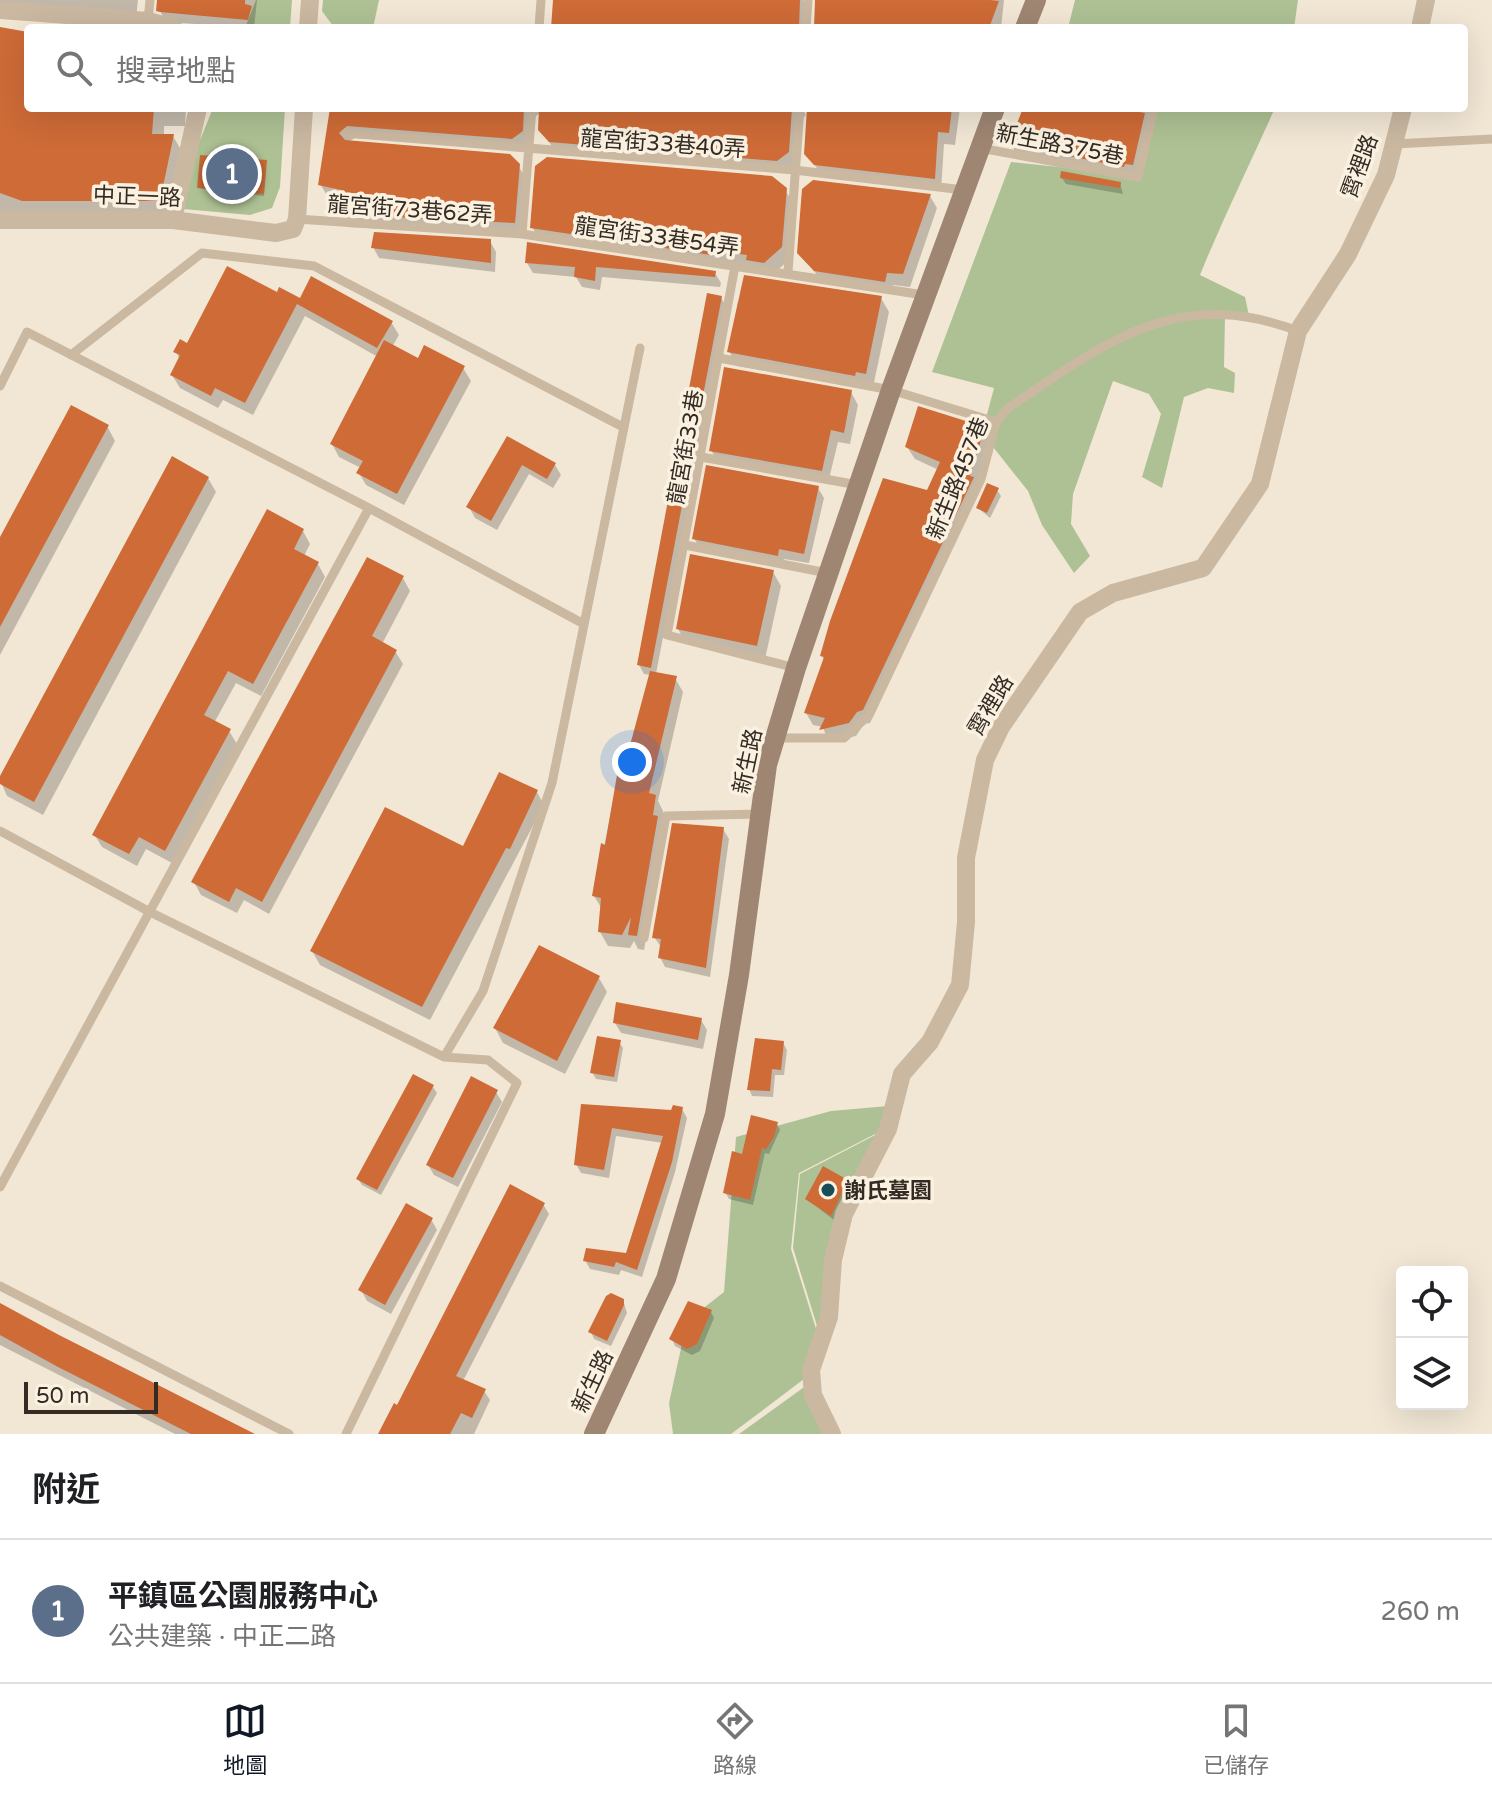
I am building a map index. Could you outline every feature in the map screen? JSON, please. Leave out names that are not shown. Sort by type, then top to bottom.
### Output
[{"type":"street","points":[[308,24],[310,0]]},
{"type":"street","points":[[1027,24],[1036,0]]},
{"type":"street","points":[[1421,24],[1426,0]]},
{"type":"street","points":[[0,10],[159,24]]},
{"type":"street","points":[[173,220],[197,112]]},
{"type":"street","points":[[297,219],[304,112]]},
{"type":"street","name":"新生路","points":[[594,1434],[666,1279],[715,1114],[739,975],[767,765],[796,668],[891,390],[929,296],[994,112]]},
{"type":"street","name":"霄裡路","points":[[832,1434],[813,1395],[811,1370],[829,1317],[833,1260],[844,1214],[888,1129],[902,1074],[930,1042],[960,985],[966,922],[966,858],[985,760],[1001,727],[1080,612],[1113,593],[1203,568],[1260,484],[1298,331],[1348,254],[1386,175],[1402,112]]},
{"type":"street","name":"中正一路","points":[[0,220],[173,220],[276,233],[293,229],[297,219]]},
{"type":"lane","points":[[148,21],[150,0]]},
{"type":"lane","points":[[539,24],[541,0]]},
{"type":"lane","points":[[806,24],[808,0]]},
{"type":"lane","points":[[522,234],[532,112]]},
{"type":"lane","points":[[788,272],[800,112]]},
{"type":"lane","name":"新生路375巷","points":[[980,148],[1138,177],[1153,112]]},
{"type":"lane","name":"龍宮街33巷40弄","points":[[346,133],[529,151],[794,170],[965,190]]},
{"type":"lane","points":[[1394,144],[1492,139]]},
{"type":"lane","name":"龍宮街73巷62弄","points":[[297,219],[522,234]]},
{"type":"lane","name":"龍宮街33巷54弄","points":[[522,234],[788,272],[929,296]]},
{"type":"lane","points":[[71,355],[202,253],[314,266],[621,426]]},
{"type":"lane","name":"龍宮街33巷","points":[[735,266],[667,635],[796,668]]},
{"type":"lane","name":"新生路457巷","points":[[776,738],[844,738],[869,715],[981,479],[996,422],[1008,408],[1111,340],[1179,315],[1265,318],[1298,331]]},
{"type":"lane","points":[[0,386],[27,332],[369,508],[582,623]]},
{"type":"lane","points":[[444,1057],[483,991],[552,783],[621,426],[640,348]]},
{"type":"lane","points":[[719,358],[891,390],[996,422]]},
{"type":"lane","points":[[701,457],[858,485]]},
{"type":"lane","points":[[0,1187],[369,508]]},
{"type":"lane","points":[[685,545],[827,573]]},
{"type":"lane","points":[[644,938],[666,816],[761,814]]},
{"type":"lane","points":[[0,831],[150,912],[444,1057],[488,1060],[517,1083],[346,1434]]},
{"type":"lane","points":[[0,1286],[289,1434]]},
{"type":"green space","points":[[256,0],[292,0],[290,24],[247,24]]},
{"type":"green space","points":[[323,0],[379,0],[374,24],[332,24],[322,11]]},
{"type":"green space","points":[[1075,0],[1298,0],[1295,24],[1069,24]]},
{"type":"green space","points":[[211,112],[285,112],[280,187],[272,208],[250,215],[183,209],[179,192]]},
{"type":"green space","points":[[1154,112],[1273,112],[1200,275],[1245,297],[1249,316],[1225,317],[1224,367],[1235,373],[1234,393],[1208,388],[1184,397],[1162,488],[1142,477],[1161,414],[1149,394],[1113,381],[1073,494],[1071,524],[1090,556],[1074,573],[1042,525],[1028,491],[982,433],[994,388],[932,372],[1011,162],[1136,175]]},
{"type":"green space","points":[[888,1106],[881,1131],[799,1173],[791,1249],[817,1332],[804,1379],[731,1434],[673,1434],[669,1403],[687,1321],[724,1292],[736,1137],[831,1111]]},
{"type":"green space","points":[[883,1131],[838,1218],[818,1329],[793,1248],[800,1174]]},
{"type":"green space","points":[[807,1385],[825,1434],[739,1434]]},
{"type":"building","points":[[157,0],[245,0],[245,4],[252,6],[248,20],[160,12],[156,11]]},
{"type":"building","points":[[553,0],[800,0],[799,24],[551,24]]},
{"type":"building","points":[[815,0],[999,1],[990,24],[814,24]]},
{"type":"building","points":[[0,27],[24,31],[24,112],[154,112],[152,134],[174,134],[160,201],[22,201],[0,193]]},
{"type":"building","points":[[329,112],[524,112],[523,131],[512,139],[347,126],[339,133],[345,140],[510,154],[520,164],[515,223],[336,214],[341,190],[318,185]]},
{"type":"building","points":[[539,112],[792,112],[789,152],[777,161],[549,142],[538,130]]},
{"type":"building","points":[[807,112],[952,112],[949,133],[938,132],[935,179],[814,165],[804,154]]},
{"type":"building","points":[[1021,112],[1145,113],[1133,165],[1125,164],[1124,167],[1009,144]]},
{"type":"building","points":[[200,155],[267,160],[264,194],[197,188]]},
{"type":"building","points":[[547,157],[772,176],[787,188],[782,247],[764,263],[746,260],[747,255],[718,251],[718,256],[530,228],[535,166]]},
{"type":"building","points":[[1061,171],[1121,182],[1120,188],[1060,178]]},
{"type":"building","points":[[813,180],[931,194],[903,274],[887,273],[885,282],[814,271],[797,253],[802,189]]},
{"type":"building","points":[[374,232],[491,239],[491,263],[371,248]]},
{"type":"building","points":[[527,242],[716,271],[715,277],[596,267],[595,281],[574,277],[575,267],[525,263]]},
{"type":"building","points":[[227,266],[277,292],[279,287],[300,298],[311,276],[393,321],[377,348],[297,304],[245,403],[215,388],[211,396],[170,375],[180,355],[173,352],[180,339],[187,343]]},
{"type":"building","points":[[744,275],[882,296],[866,374],[856,372],[855,376],[727,352]]},
{"type":"building","points":[[707,293],[722,296],[651,668],[637,665]]},
{"type":"building","points":[[384,340],[418,358],[424,345],[465,366],[397,494],[356,473],[363,461],[330,444]]},
{"type":"building","points":[[724,367],[852,390],[844,433],[831,430],[822,471],[709,451]]},
{"type":"building","points":[[71,405],[109,425],[0,627],[0,537]]},
{"type":"building","points":[[918,406],[985,427],[970,476],[974,477],[863,710],[857,712],[849,723],[819,730],[825,718],[804,713],[824,657],[820,656],[830,621],[883,478],[927,490],[940,462],[905,447]]},
{"type":"building","points":[[507,436],[556,463],[547,479],[522,465],[491,521],[466,507]]},
{"type":"building","points":[[172,456],[209,477],[34,802],[0,784],[0,776]]},
{"type":"building","points":[[706,465],[819,486],[804,554],[779,549],[778,556],[692,539]]},
{"type":"building","points":[[987,483],[999,488],[987,513],[976,508]]},
{"type":"building","points":[[267,509],[304,529],[294,549],[319,562],[253,684],[228,671],[204,715],[231,729],[165,851],[139,837],[129,854],[92,835]]},
{"type":"building","points":[[690,554],[774,570],[757,646],[676,629]]},
{"type":"building","points":[[367,557],[404,576],[372,636],[397,650],[262,902],[236,888],[229,902],[191,882]]},
{"type":"building","points":[[650,671],[677,676],[649,793],[656,795],[653,815],[658,816],[637,936],[628,935],[631,917],[622,935],[598,932],[601,898],[592,896],[601,843],[605,845],[617,775],[622,775]]},
{"type":"building","points":[[499,772],[538,790],[510,849],[506,848],[422,1007],[310,951],[385,807],[463,846]]},
{"type":"building","points":[[672,823],[724,827],[706,968],[658,958],[661,939],[652,938]]},
{"type":"building","points":[[539,945],[600,976],[557,1061],[493,1028]]},
{"type":"building","points":[[616,1002],[702,1018],[698,1040],[613,1023]]},
{"type":"building","points":[[597,1036],[621,1040],[614,1077],[590,1073]]},
{"type":"building","points":[[755,1038],[784,1041],[781,1070],[772,1069],[770,1091],[747,1090]]},
{"type":"building","points":[[413,1074],[434,1085],[377,1190],[356,1179]]},
{"type":"building","points":[[471,1076],[498,1090],[453,1178],[426,1165]]},
{"type":"building","points":[[581,1104],[671,1110],[673,1105],[683,1107],[672,1162],[637,1270],[616,1262],[614,1267],[583,1261],[586,1248],[626,1253],[663,1136],[612,1128],[604,1170],[574,1165]]},
{"type":"building","points":[[751,1115],[778,1122],[774,1137],[766,1149],[762,1148],[750,1200],[723,1193],[732,1151],[742,1154]]},
{"type":"building","name":"謝氏墓園","points":[[823,1166],[848,1180],[831,1216],[805,1199]]},
{"type":"building","points":[[510,1184],[545,1203],[456,1376],[486,1389],[472,1418],[461,1413],[450,1434],[378,1434],[394,1403],[397,1405]]},
{"type":"building","points":[[406,1203],[433,1218],[385,1305],[358,1290]]},
{"type":"building","points":[[611,1293],[624,1299],[624,1305],[607,1341],[588,1332],[606,1296]]},
{"type":"building","points":[[688,1301],[712,1310],[697,1344],[687,1349],[669,1339]]},
{"type":"building","points":[[0,1303],[255,1434],[191,1434],[58,1367],[0,1335]]},
{"type":"place","name":"平鎮區公園服務中心","points":[[232,174]]},
{"type":"place","name":"謝氏墓園","points":[[828,1190]]}]
